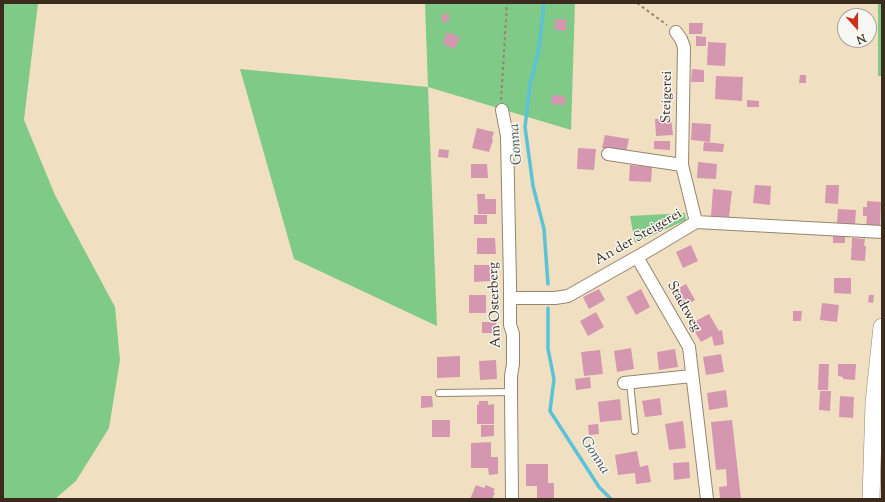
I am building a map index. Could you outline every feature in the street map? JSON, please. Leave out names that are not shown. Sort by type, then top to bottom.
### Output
[{"type":"main road","points":[[871,499],[874,403],[882,327]]},
{"type":"street","name":"Steigerei","points":[[676,32],[684,47],[682,165],[696,222]]},
{"type":"street","name":"Am Osterberg","points":[[502,110],[507,136],[510,325],[513,335],[513,364],[511,375],[512,499]]},
{"type":"street","points":[[608,154],[682,165]]},
{"type":"street","name":"An der Steigerei","points":[[510,298],[555,298],[568,296],[696,222],[882,232]]},
{"type":"street","name":"Stadtweg","points":[[637,257],[688,347],[707,499]]},
{"type":"street","points":[[627,383],[692,376]]},
{"type":"lane","points":[[627,383],[635,432]]},
{"type":"lane","points":[[439,393],[511,392]]},
{"type":"path","points":[[502,110],[501,98],[507,3]]},
{"type":"path","points":[[637,3],[676,32]]},
{"type":"green space","points":[[3,3],[38,3],[24,120],[55,195],[115,307],[120,360],[109,428],[76,481],[55,499],[3,499]]},
{"type":"green space","points":[[425,3],[575,3],[571,130],[428,87]]},
{"type":"green space","points":[[878,3],[882,3],[882,76],[878,76]]},
{"type":"green space","points":[[240,69],[428,87],[437,326],[294,259]]},
{"type":"green space","points":[[685,213],[686,220],[635,243],[630,216]]},
{"type":"building","points":[[442,14],[449,14],[449,22],[442,22]]},
{"type":"building","points":[[555,19],[567,20],[566,31],[555,30]]},
{"type":"building","points":[[689,23],[703,23],[702,34],[689,34]]},
{"type":"building","points":[[447,32],[460,37],[455,49],[443,44]]},
{"type":"building","points":[[696,36],[706,37],[706,46],[696,46]]},
{"type":"building","points":[[708,42],[726,43],[725,66],[707,65]]},
{"type":"building","points":[[692,69],[704,70],[704,82],[691,82]]},
{"type":"building","points":[[800,75],[806,75],[806,83],[799,83]]},
{"type":"building","points":[[716,76],[743,77],[742,101],[715,99]]},
{"type":"building","points":[[552,95],[565,96],[565,105],[551,104]]},
{"type":"building","points":[[747,100],[759,101],[759,107],[747,107]]},
{"type":"building","points":[[671,118],[673,135],[656,136],[655,119]]},
{"type":"building","points":[[692,123],[711,124],[710,142],[691,140]]},
{"type":"building","points":[[477,128],[494,132],[489,152],[472,148]]},
{"type":"building","points":[[605,135],[629,139],[626,152],[602,148]]},
{"type":"building","points":[[654,141],[670,141],[670,150],[654,149]]},
{"type":"building","points":[[704,142],[724,144],[723,152],[703,151]]},
{"type":"building","points":[[578,148],[596,149],[594,170],[577,169]]},
{"type":"building","points":[[439,149],[449,150],[448,158],[438,157]]},
{"type":"building","points":[[698,162],[717,164],[716,179],[697,178]]},
{"type":"building","points":[[471,164],[487,164],[488,178],[471,178]]},
{"type":"building","points":[[630,165],[652,167],[651,182],[629,181]]},
{"type":"building","points":[[755,185],[771,186],[770,205],[753,203]]},
{"type":"building","points":[[826,185],[839,185],[838,204],[825,203]]},
{"type":"building","points":[[713,189],[732,191],[729,217],[711,216]]},
{"type":"building","points":[[477,194],[485,194],[485,199],[496,199],[496,214],[478,214]]},
{"type":"building","points":[[867,201],[881,202],[880,225],[866,225],[867,216],[863,216],[863,207],[867,207]]},
{"type":"building","points":[[838,209],[856,210],[855,224],[837,223]]},
{"type":"building","points":[[474,215],[487,215],[487,224],[474,224]]},
{"type":"building","points":[[833,234],[845,234],[845,243],[833,243]]},
{"type":"building","points":[[477,238],[495,238],[496,254],[477,254]]},
{"type":"building","points":[[852,238],[865,239],[865,261],[851,260]]},
{"type":"building","points":[[691,245],[698,261],[683,268],[676,252]]},
{"type":"building","points":[[474,265],[490,265],[490,281],[474,282]]},
{"type":"building","points":[[834,278],[851,278],[851,294],[834,293]]},
{"type":"building","points":[[686,284],[695,300],[681,308],[672,292]]},
{"type":"building","points":[[599,289],[605,300],[589,309],[583,297]]},
{"type":"building","points":[[641,289],[650,307],[636,315],[626,297]]},
{"type":"building","points":[[469,295],[486,295],[486,313],[469,313]]},
{"type":"building","points":[[869,295],[874,295],[873,303],[868,302]]},
{"type":"building","points":[[822,303],[839,305],[837,322],[820,320]]},
{"type":"building","points":[[793,311],[802,311],[801,321],[793,321]]},
{"type":"building","points":[[596,312],[604,327],[588,336],[580,321]]},
{"type":"building","points":[[709,314],[719,331],[722,330],[724,344],[714,346],[712,336],[701,342],[690,324]]},
{"type":"building","points":[[482,322],[496,322],[496,333],[482,333]]},
{"type":"building","points":[[631,348],[634,369],[617,372],[614,351]]},
{"type":"building","points":[[675,349],[678,367],[659,370],[657,352]]},
{"type":"building","points":[[600,350],[603,374],[584,376],[581,352]]},
{"type":"building","points":[[721,354],[724,372],[706,375],[703,357]]},
{"type":"building","points":[[460,356],[460,377],[437,378],[437,357]]},
{"type":"building","points":[[496,360],[497,379],[480,380],[479,361]]},
{"type":"building","points":[[819,364],[829,364],[828,390],[818,390]]},
{"type":"building","points":[[838,364],[856,364],[855,380],[843,379],[843,377],[838,376]]},
{"type":"building","points":[[590,377],[591,388],[576,390],[575,379]]},
{"type":"building","points":[[726,390],[728,407],[709,410],[707,393]]},
{"type":"building","points":[[820,391],[831,391],[830,411],[819,410]]},
{"type":"building","points":[[421,396],[432,396],[433,407],[421,408]]},
{"type":"building","points":[[840,396],[854,397],[853,418],[839,417]]},
{"type":"building","points":[[660,398],[662,415],[645,417],[642,401]]},
{"type":"building","points":[[620,399],[622,420],[600,422],[598,402]]},
{"type":"building","points":[[479,401],[488,401],[488,405],[494,404],[494,424],[477,424],[477,404],[479,405]]},
{"type":"building","points":[[432,420],[450,420],[450,437],[432,437]]},
{"type":"building","points":[[732,420],[741,499],[720,499],[719,487],[727,486],[726,469],[716,470],[711,422]]},
{"type":"building","points":[[683,421],[686,448],[669,450],[665,424]]},
{"type":"building","points":[[598,424],[599,434],[589,435],[588,425]]},
{"type":"building","points":[[481,425],[494,425],[494,436],[481,437]]},
{"type":"building","points":[[491,442],[491,457],[498,457],[498,474],[489,475],[488,468],[471,468],[471,443]]},
{"type":"building","points":[[637,451],[640,467],[648,465],[651,482],[636,484],[635,473],[618,475],[615,455]]},
{"type":"building","points":[[689,462],[690,478],[674,480],[673,463]]},
{"type":"building","points":[[526,464],[548,464],[548,483],[554,483],[554,499],[537,499],[537,486],[526,486]]},
{"type":"building","points":[[476,485],[484,488],[486,485],[495,489],[492,499],[470,499]]},
{"type":"waterway","name":"Gonna","points":[[544,3],[539,49],[530,85],[525,127],[533,186],[544,229],[548,284]]},
{"type":"waterway","name":"Gonna","points":[[548,308],[548,349],[554,379],[550,411],[599,487],[611,499]]}]
